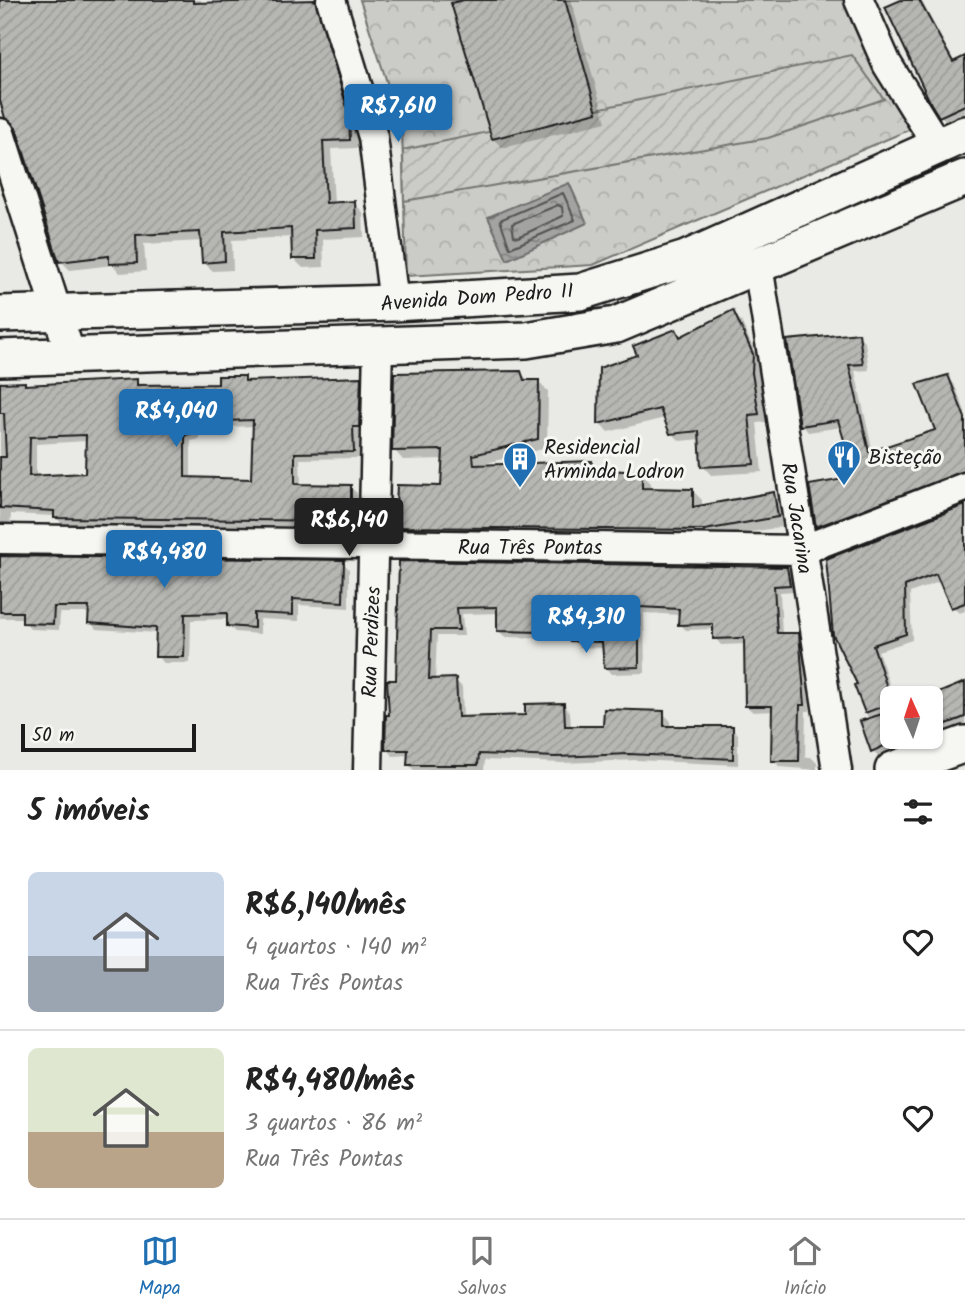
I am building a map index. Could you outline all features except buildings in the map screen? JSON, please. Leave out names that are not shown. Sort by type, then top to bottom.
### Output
[{"type":"main road","name":"Avenida Dom Pedro II","points":[[0,314],[394,303],[580,292],[686,259],[951,140]]},
{"type":"main road","name":"Avenida Dom Pedro II","points":[[0,358],[526,340],[616,325],[965,178]]},
{"type":"main road","points":[[893,770],[965,744]]},
{"type":"street","points":[[331,0],[373,137],[394,303]]},
{"type":"street","points":[[861,1],[887,64],[951,140]]},
{"type":"street","points":[[0,133],[60,312],[71,356]]},
{"type":"street","name":"Rua Jacarina","points":[[758,265],[837,770]]},
{"type":"street","name":"Rua Perdizes","points":[[368,770],[378,345]]},
{"type":"street","name":"Rua Três Pontas","points":[[0,539],[802,550],[965,487]]},
{"type":"green space","points":[[360,0],[853,0],[918,126],[593,265],[406,276],[402,128]]},
{"type":"green space","points":[[852,55],[884,99],[768,138],[404,201],[403,150]]},
{"type":"water","points":[[569,183],[587,223],[507,260],[488,217]]},
{"type":"place","name":"Bisteção","points":[[844,487]]},
{"type":"place","name":"Residencial Arminda Lodron","points":[[520,489]]}]
